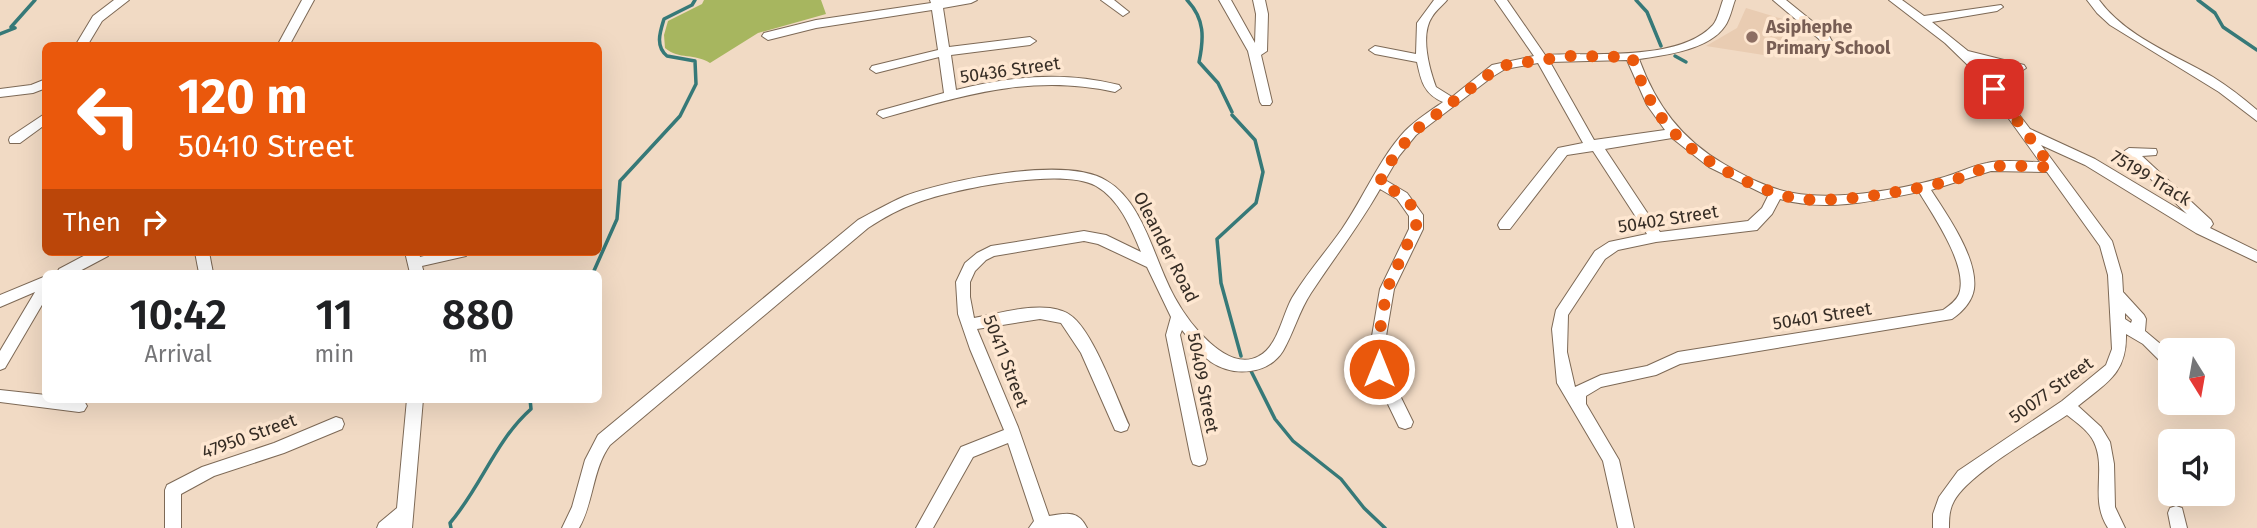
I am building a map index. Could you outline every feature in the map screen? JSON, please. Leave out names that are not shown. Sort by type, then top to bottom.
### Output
[{"type":"street","points":[[83,42],[96,18],[103,11],[124,0]]},
{"type":"street","points":[[285,42],[308,0]]},
{"type":"street","points":[[768,36],[816,24],[935,2],[971,0]]},
{"type":"street","points":[[1107,0],[1124,12]]},
{"type":"street","points":[[1225,0],[1257,51]]},
{"type":"street","points":[[1259,0],[1262,14],[1257,51],[1266,102]]},
{"type":"street","points":[[1441,0],[1430,11],[1422,26],[1423,59],[1431,89],[1452,102]]},
{"type":"street","points":[[1501,0],[1656,237]]},
{"type":"street","name":"Oleander Road","points":[[570,528],[580,513],[594,454],[604,440],[863,224],[894,204],[939,190],[1056,173],[1074,173],[1096,179],[1115,191],[1124,201],[1167,298],[1212,356],[1223,362],[1247,366],[1266,361],[1278,350],[1299,300],[1351,228],[1393,158],[1413,132],[1452,102],[1500,66],[1542,59],[1632,57],[1666,53],[1700,40],[1720,24],[1728,0]]},
{"type":"street","points":[[1779,0],[1824,37],[1828,46]]},
{"type":"street","name":"50077 Street","points":[[1895,0],[1923,20],[1980,70],[2107,245],[2112,258],[2117,295],[2119,349],[2112,369],[2067,406],[1964,476],[1947,497],[1941,514],[1941,528]]},
{"type":"street","points":[[935,2],[951,96]]},
{"type":"street","points":[[2096,5],[2162,54],[2225,90],[2257,117]]},
{"type":"street","points":[[1923,20],[1997,7]]},
{"type":"street","points":[[876,69],[943,52],[1030,41]]},
{"type":"street","points":[[1375,50],[1423,59]]},
{"type":"street","points":[[1963,53],[2020,68]]},
{"type":"street","points":[[1632,57],[1649,101],[1673,133],[1723,170],[1776,194],[1807,200],[1828,199],[1923,187],[1988,167],[2051,167]]},
{"type":"street","name":"50436 Street","points":[[883,114],[951,96],[1055,79],[1083,80],[1115,88]]},
{"type":"street","points":[[0,93],[33,89],[42,85]]},
{"type":"street","points":[[33,89],[42,93]]},
{"type":"street","points":[[15,140],[42,120]]},
{"type":"street","points":[[1505,225],[1557,155],[1569,148],[1673,133]]},
{"type":"street","name":"75199 Track","points":[[2026,133],[2090,162],[2228,244],[2257,257]]},
{"type":"street","points":[[2151,152],[2129,151],[2148,173],[2228,244]]},
{"type":"street","points":[[1379,183],[1402,196],[1416,215],[1416,229],[1387,289],[1378,342],[1379,369],[1405,422]]},
{"type":"street","name":"50401 Street","points":[[1578,407],[1578,393],[1583,388],[1602,381],[1652,371],[1678,358],[1947,315],[1959,306],[1967,292],[1966,270],[1940,215],[1923,187]]},
{"type":"street","name":"50402 Street","points":[[1626,528],[1611,460],[1568,391],[1563,373],[1559,329],[1561,314],[1604,252],[1626,243],[1656,237],[1752,226],[1767,211],[1776,194]]},
{"type":"street","name":"50411 Street","points":[[1040,526],[1007,416],[980,356],[970,324],[963,285],[965,273],[991,251],[1083,236],[1101,239],[1151,263]]},
{"type":"street","points":[[70,270],[96,256]]},
{"type":"street","points":[[415,263],[444,256]]},
{"type":"street","points":[[0,301],[42,285]]},
{"type":"street","points":[[0,363],[42,290]]},
{"type":"street","points":[[2117,295],[2139,319],[2137,333]]},
{"type":"street","points":[[970,324],[1040,313],[1050,313],[1066,319],[1077,332],[1121,425]]},
{"type":"street","name":"50409 Street","points":[[1179,315],[1173,335],[1199,459]]},
{"type":"street","points":[[2118,322],[2137,333],[2158,351]]},
{"type":"street","points":[[0,396],[42,401]]},
{"type":"street","points":[[55,403],[79,406]]},
{"type":"street","points":[[385,528],[405,520],[415,403]]},
{"type":"street","points":[[2067,406],[2088,423],[2103,443],[2105,508],[2117,528]]},
{"type":"street","name":"47950 Street","points":[[173,528],[173,490],[185,482],[227,462],[269,451],[336,424]]},
{"type":"street","points":[[924,528],[967,452],[1012,434]]},
{"type":"street","points":[[1040,526],[1072,520],[1079,528]]},
{"type":"shaded area","name":"Asiphephe Primary School","points":[[1746,8],[1793,22],[1770,56],[1706,46],[1737,28]]},
{"type":"green space","points":[[704,0],[821,0],[826,14],[758,33],[710,63],[670,52],[665,48],[664,35],[668,21],[702,4]]},
{"type":"waterway","points":[[0,34],[15,28],[11,27],[35,0]]},
{"type":"waterway","points":[[602,253],[617,219],[620,181],[680,116],[696,84],[695,61],[667,56],[661,48],[660,39],[664,19],[692,5],[695,0]]},
{"type":"waterway","points":[[1187,0],[1197,14],[1202,29],[1199,62],[1218,83],[1232,112]]},
{"type":"waterway","points":[[1636,0],[1647,12],[1661,46]]},
{"type":"waterway","points":[[2198,0],[2215,13],[2223,27],[2257,50]]},
{"type":"waterway","points":[[1675,56],[1686,62]]},
{"type":"waterway","points":[[1232,115],[1255,140],[1263,172],[1256,203],[1217,239],[1221,283],[1241,356]]},
{"type":"waterway","points":[[594,270],[601,256]]},
{"type":"waterway","points":[[1251,371],[1275,419],[1293,441],[1341,479],[1364,508],[1385,528]]},
{"type":"waterway","points":[[451,528],[450,523],[508,435],[531,409],[530,403]]},
{"type":"place","name":"Asiphephe Primary School","points":[[1752,37]]},
{"type":"route","points":[[1379,369],[1378,342],[1387,289],[1417,223],[1409,203],[1379,183],[1393,158],[1413,132],[1500,66],[1570,56],[1632,57],[1649,101],[1673,133],[1723,170],[1776,194],[1807,200],[1923,187],[1953,180],[1988,167],[2051,167],[1994,89]]}]
